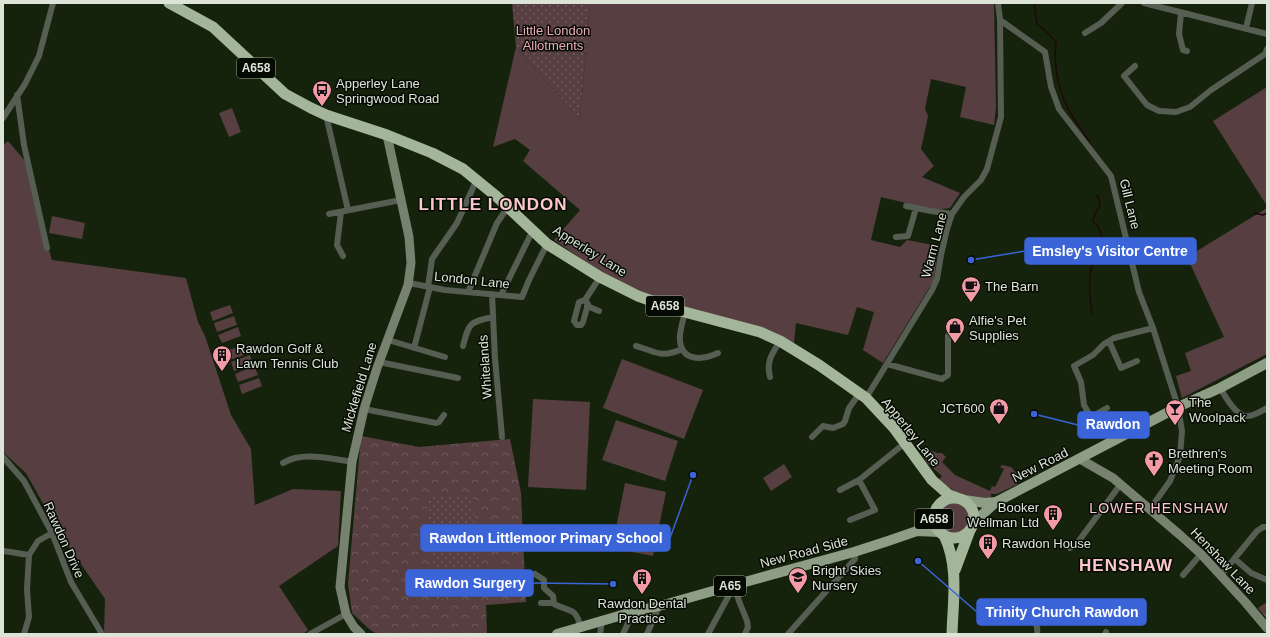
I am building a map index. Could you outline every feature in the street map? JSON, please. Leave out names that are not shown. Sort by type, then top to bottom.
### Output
[{"type":"highway","name":"Apperley Lane","points":[[169,3],[213,27],[285,94],[326,115],[387,135],[448,161],[477,179],[547,244],[600,277],[638,296],[685,312],[760,332],[780,341],[819,365],[863,396],[894,428],[932,480],[949,495],[960,499]]},
{"type":"highway","name":"Apperley Lane","points":[[932,480],[935,493],[936,510]]},
{"type":"highway","name":"A658","points":[[952,634],[955,572],[950,550],[942,534],[935,525],[936,510],[945,500],[960,499],[969,504],[974,517],[955,572]]},
{"type":"highway","name":"A658","points":[[942,534],[952,538],[958,537],[966,533],[971,526]]},
{"type":"main road","name":"Micklefield Lane","points":[[375,131],[389,148]]},
{"type":"main road","name":"Micklefield Lane","points":[[361,634],[354,627],[346,614],[340,587],[352,462],[364,409],[379,362],[409,283],[411,263],[411,250],[387,135]]},
{"type":"main road","name":"New Road","points":[[971,526],[996,502],[1178,407],[1220,388],[1267,363]]},
{"type":"main road","name":"Henshaw Lane","points":[[1080,459],[1103,471],[1180,535],[1221,575],[1267,627]]},
{"type":"main road","name":"New Road","points":[[960,499],[985,503],[996,502]]},
{"type":"main road","name":"New Road Side","points":[[557,634],[854,552],[917,530],[936,510]]},
{"type":"main road","name":"New Road Side","points":[[917,530],[942,534]]},
{"type":"street","points":[[3,118],[39,56],[53,3]]},
{"type":"street","points":[[998,3],[1000,20]]},
{"type":"street","points":[[1084,33],[1101,23],[1122,3]]},
{"type":"street","points":[[1144,3],[1267,34]]},
{"type":"street","points":[[1246,28],[1252,3]]},
{"type":"street","points":[[1181,13],[1179,34],[1184,52]]},
{"type":"street","name":"Warm Lane","points":[[812,437],[823,426],[833,428],[843,424],[849,408],[863,396],[887,364],[932,290],[937,279],[942,249],[952,214],[964,197],[981,180],[987,169],[1001,117],[1000,20]]},
{"type":"street","name":"Gill Lane","points":[[1000,20],[1045,52],[1051,87],[1058,110],[1111,176],[1139,292],[1153,328],[1178,407],[1182,431],[1180,456],[1170,481],[1150,509]]},
{"type":"street","points":[[1135,66],[1124,76],[1142,100],[1147,105],[1159,111],[1176,112],[1190,107],[1265,54],[1267,49]]},
{"type":"street","points":[[17,95],[24,145],[47,248]]},
{"type":"street","points":[[326,115],[344,211],[337,245],[343,256]]},
{"type":"street","points":[[414,348],[429,287],[432,259],[457,224],[477,179]]},
{"type":"street","points":[[329,214],[401,200]]},
{"type":"street","points":[[906,206],[952,214]]},
{"type":"street","points":[[468,292],[497,223],[508,207]]},
{"type":"street","points":[[896,237],[908,236],[916,208]]},
{"type":"street","points":[[501,295],[533,230]]},
{"type":"street","name":"London Lane","points":[[409,283],[468,292],[522,297],[547,244]]},
{"type":"street","points":[[585,300],[587,302],[587,306],[583,322],[576,325],[574,321],[579,302],[585,300],[600,277]]},
{"type":"street","name":"Whitelands","points":[[492,294],[502,437]]},
{"type":"street","points":[[587,306],[599,311]]},
{"type":"street","points":[[685,312],[680,330],[682,349],[687,355],[699,358],[706,358],[718,353]]},
{"type":"street","points":[[463,346],[468,328],[474,321],[493,318]]},
{"type":"street","points":[[1068,369],[1093,355],[1114,338],[1153,328]]},
{"type":"street","points":[[887,364],[942,379],[948,375],[948,336]]},
{"type":"street","points":[[388,340],[445,357]]},
{"type":"street","points":[[770,377],[768,368],[769,362],[780,341]]},
{"type":"street","points":[[1109,341],[1121,368]]},
{"type":"street","points":[[636,346],[649,349],[657,354],[672,353],[682,349]]},
{"type":"street","points":[[1115,372],[1137,361]]},
{"type":"street","points":[[379,362],[458,378]]},
{"type":"street","points":[[1074,366],[1081,382],[1084,405],[1094,423]]},
{"type":"street","points":[[1220,388],[1230,404],[1243,416],[1248,416],[1267,408]]},
{"type":"street","points":[[1091,417],[1107,408]]},
{"type":"street","points":[[364,409],[436,423],[444,415]]},
{"type":"street","points":[[840,490],[859,480],[905,443]]},
{"type":"street","name":"Rawdon Drive","points":[[3,457],[24,481],[52,533],[71,582],[102,634]]},
{"type":"street","points":[[284,463],[295,458],[307,457],[320,457],[352,462]]},
{"type":"street","points":[[850,520],[875,510],[859,480]]},
{"type":"street","points":[[1070,548],[1075,546],[1120,485]]},
{"type":"street","points":[[1221,575],[1257,531],[1267,526]]},
{"type":"street","points":[[24,634],[29,617],[27,589],[29,555],[38,541],[52,533]]},
{"type":"street","points":[[4,551],[29,555]]},
{"type":"street","points":[[788,634],[855,559],[854,552]]},
{"type":"street","points":[[1183,575],[1201,554]]},
{"type":"street","points":[[1235,559],[1251,573],[1267,580]]},
{"type":"street","points":[[535,574],[544,580],[544,588],[553,596],[554,603]]},
{"type":"street","points":[[708,634],[728,596],[731,586]]},
{"type":"street","points":[[731,586],[747,621],[748,626],[745,634]]},
{"type":"street","points":[[541,603],[554,603],[563,609],[573,612],[578,616],[581,628]]},
{"type":"street","points":[[647,634],[659,606]]},
{"type":"street","points":[[1018,610],[1029,614],[1038,628],[1037,634]]},
{"type":"street","points":[[623,634],[633,612]]},
{"type":"street","points":[[310,634],[346,614]]},
{"type":"street","points":[[600,634],[602,622]]},
{"type":"green space","name":"Little London Allotments","points":[[512,3],[590,3],[580,119],[516,47]]},
{"type":"green space","points":[[590,3],[994,3],[996,108],[994,125],[960,117],[966,87],[931,79],[925,109],[928,116],[921,149],[934,166],[922,177],[960,193],[950,208],[935,210],[881,197],[871,240],[900,247],[907,240],[938,246],[934,280],[883,363],[863,350],[874,312],[857,307],[848,335],[796,323],[794,343],[767,329],[722,319],[655,298],[596,269],[554,240],[580,210],[523,161],[530,150],[515,139],[493,147],[516,47],[580,119]]},
{"type":"green space","points":[[1267,87],[1267,206],[1213,121]]},
{"type":"green space","points":[[232,108],[241,132],[229,137],[219,113]]},
{"type":"green space","points":[[8,141],[26,162],[52,260],[186,278],[198,322],[205,336],[231,415],[251,449],[255,505],[293,489],[341,491],[338,546],[279,586],[308,630],[303,634],[104,634],[105,599],[59,532],[26,473],[3,452],[3,145]]},
{"type":"green space","points":[[1267,208],[1267,354],[1182,398],[1176,376],[1191,371],[1185,353],[1224,337],[1187,257]]},
{"type":"green space","points":[[52,216],[85,223],[82,239],[49,233]]},
{"type":"green space","points":[[230,305],[233,313],[213,321],[210,312]]},
{"type":"green space","points":[[234,316],[237,325],[217,332],[214,323]]},
{"type":"green space","points":[[238,327],[241,336],[222,343],[218,335]]},
{"type":"green space","points":[[246,344],[249,353],[230,360],[226,351]]},
{"type":"green space","points":[[250,355],[253,364],[234,371],[231,362]]},
{"type":"green space","points":[[622,359],[703,390],[684,439],[603,408]]},
{"type":"green space","points":[[254,366],[258,375],[238,382],[235,374]]},
{"type":"green space","points":[[259,378],[262,386],[242,394],[239,385]]},
{"type":"green space","points":[[533,399],[590,402],[586,490],[528,487]]},
{"type":"green space","points":[[616,420],[678,441],[665,481],[602,460]]},
{"type":"green space","points":[[361,436],[419,447],[510,439],[521,493],[526,602],[486,605],[487,634],[377,634],[369,629],[352,613],[348,584]]},
{"type":"green space","points":[[930,450],[937,453],[942,453],[946,457],[942,462],[955,475],[990,491],[992,486],[995,487],[1004,469],[1000,467],[1002,465],[1011,467],[1019,476],[1015,479],[1018,484],[997,494],[991,494],[991,498],[976,498],[963,495],[951,489],[939,480],[942,476],[927,463],[922,455]]},
{"type":"green space","points":[[784,464],[792,477],[771,491],[763,478]]},
{"type":"green space","points":[[625,483],[666,492],[653,556],[612,548]]},
{"type":"green space","points":[[473,495],[476,546],[484,592],[448,597],[432,601],[432,573],[429,547],[427,498]]},
{"type":"green space","points":[[954,503],[965,507],[969,518],[965,529],[954,533],[943,529],[939,518],[943,507]]},
{"type":"green space","points":[[1267,602],[1267,619],[1258,608]]},
{"type":"waterway","points":[[1034,3],[1037,24],[1056,42],[1055,52],[1057,73],[1062,94],[1070,113],[1091,146]]},
{"type":"waterway","points":[[1092,313],[1090,301],[1090,273],[1094,262],[1105,247],[1101,233],[1093,221],[1094,215],[1100,206],[1098,196],[1096,196]]},
{"type":"waterway","points":[[1254,213],[1263,215],[1267,213]]},
{"type":"place","name":"Apperley Lane Springwood Road","points":[[322,107]]},
{"type":"place","name":"Emsley's Visitor Centre","points":[[971,260]]},
{"type":"place","name":"The Barn","points":[[971,303]]},
{"type":"place","name":"Alfie's Pet Supplies","points":[[955,344]]},
{"type":"place","name":"Rawdon Golf & Lawn Tennis Club","points":[[222,372]]},
{"type":"place","name":"Rawdon","points":[[1034,414]]},
{"type":"place","name":"JCT600","points":[[999,425]]},
{"type":"place","name":"The Woolpack","points":[[1175,426]]},
{"type":"place","name":"Rawdon Littlemoor Primary School","points":[[693,475]]},
{"type":"place","name":"Brethren's Meeting Room","points":[[1154,477]]},
{"type":"place","name":"Booker Wellman Ltd","points":[[1053,531]]},
{"type":"place","name":"Rawdon House","points":[[988,560]]},
{"type":"place","name":"Trinity Church Rawdon","points":[[918,561]]},
{"type":"place","name":"Rawdon Surgery","points":[[613,584]]},
{"type":"place","name":"Bright Skies Nursery","points":[[798,594]]},
{"type":"place","name":"Rawdon Dental Practice","points":[[642,595]]},
{"type":"district","name":"LITTLE LONDON","points":[[493,204]]},
{"type":"district","name":"LOWER HENSHAW","points":[[1159,508]]},
{"type":"district","name":"HENSHAW","points":[[1126,565]]}]
